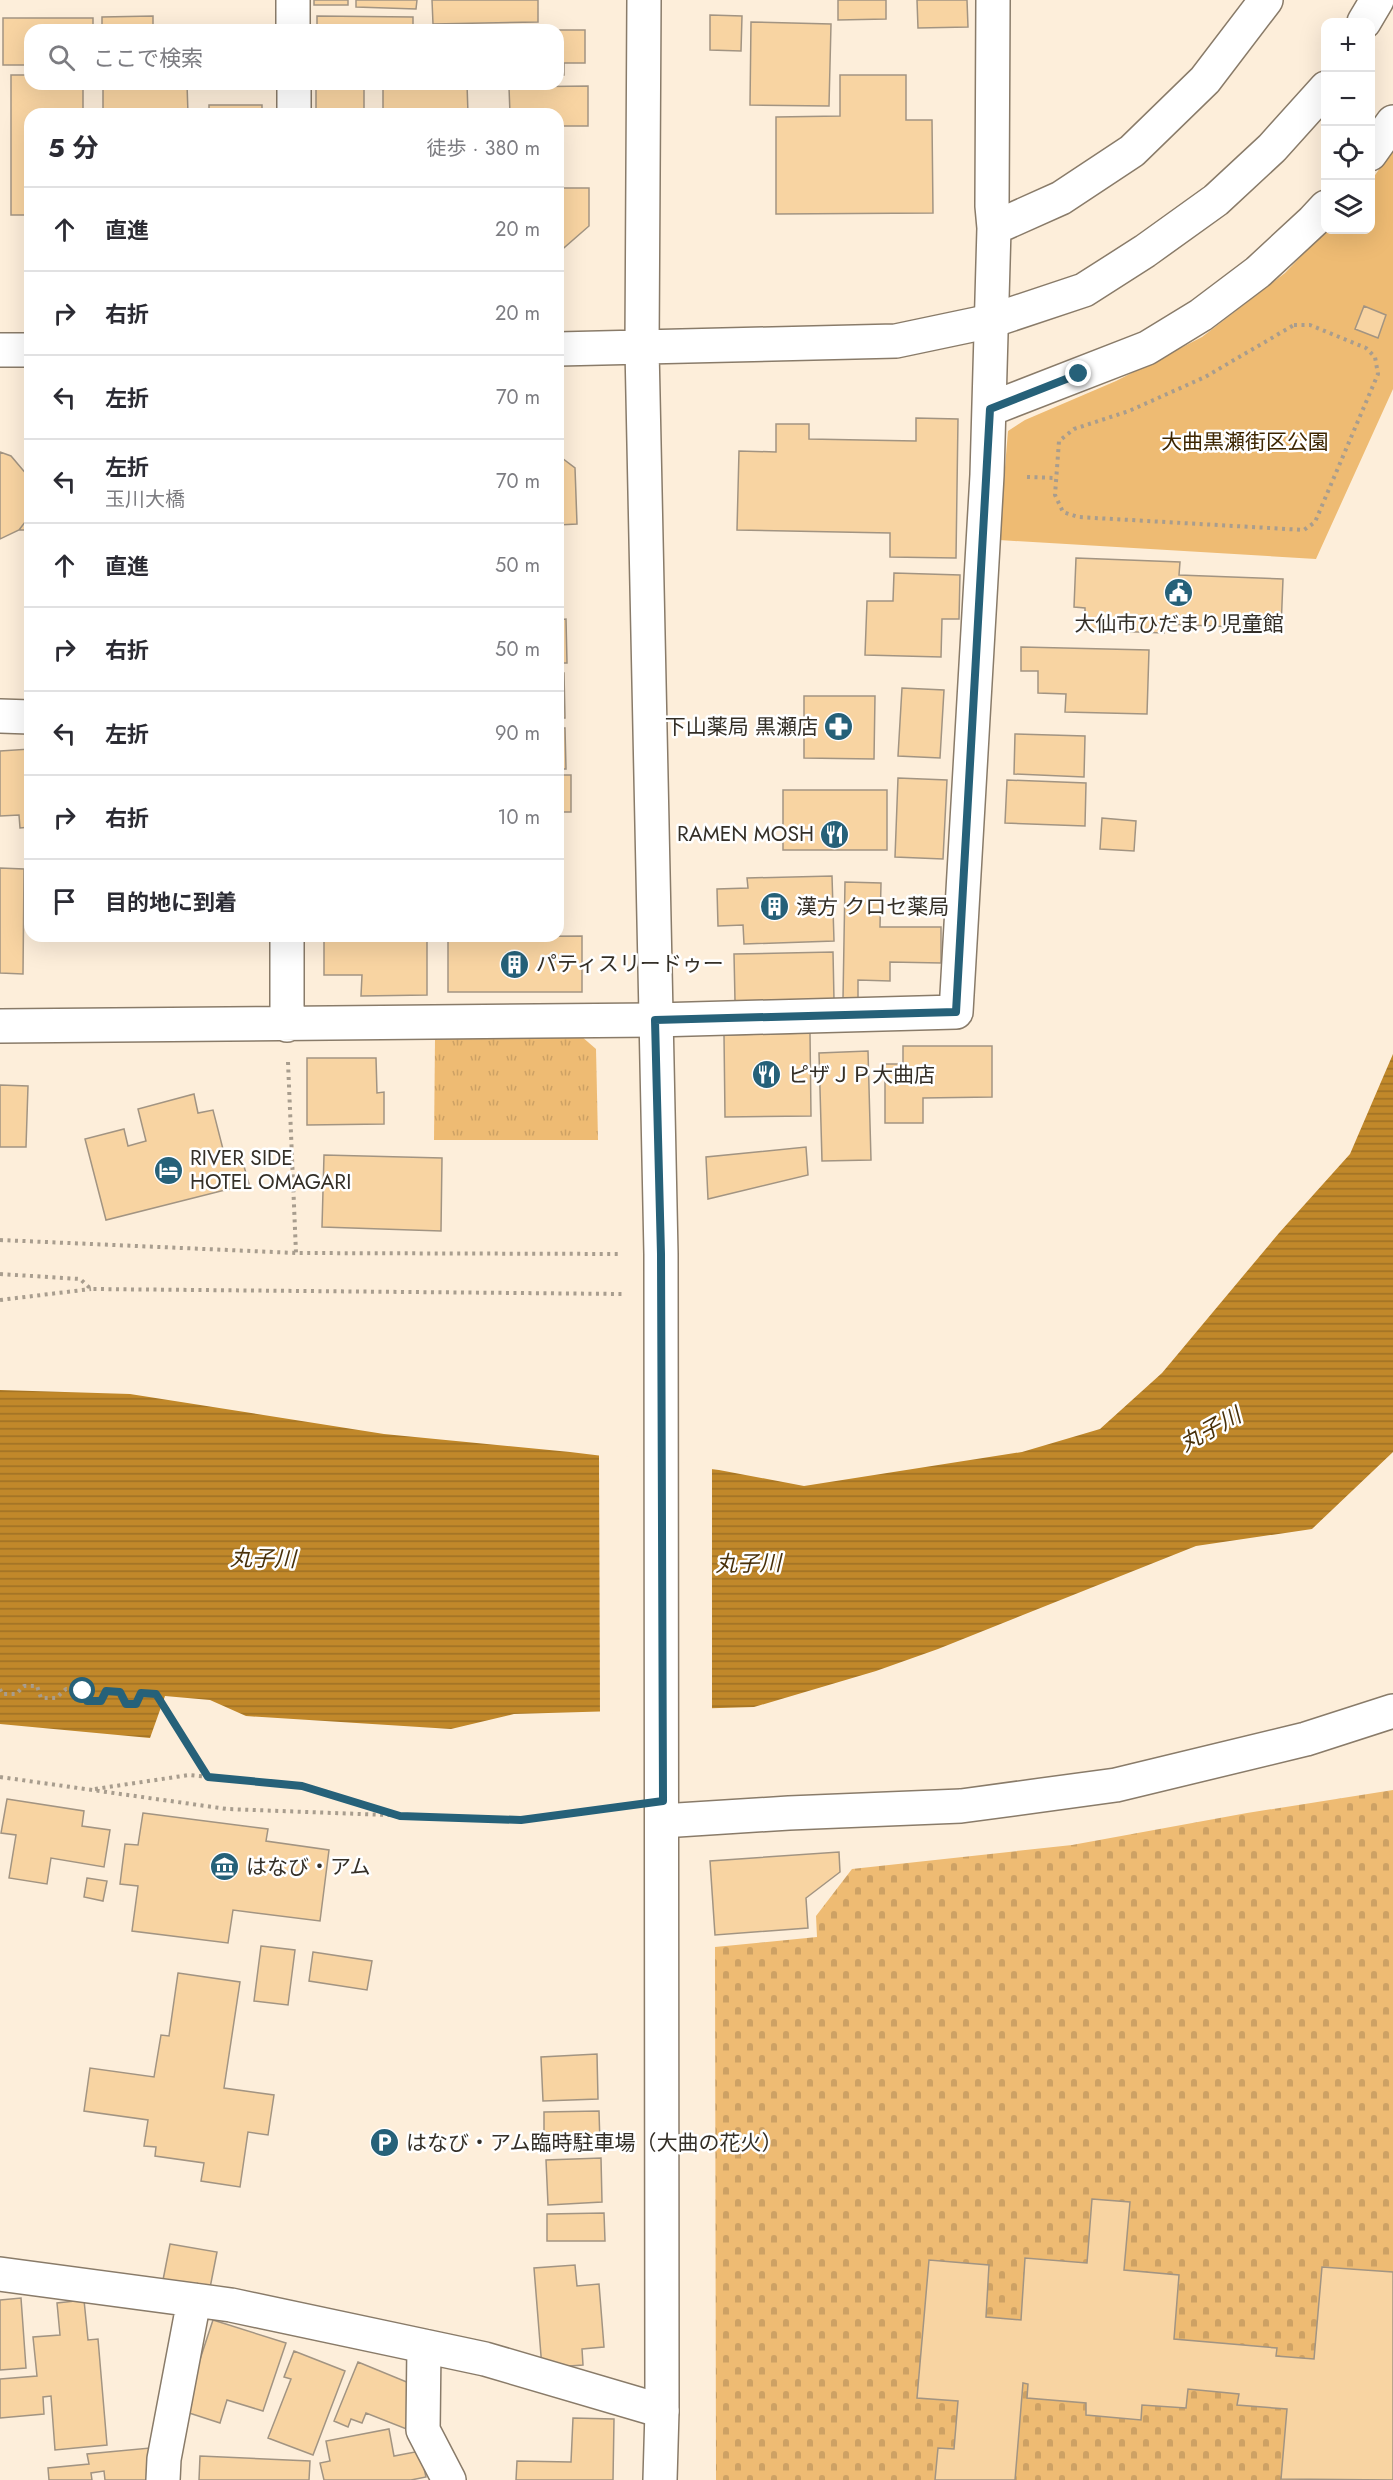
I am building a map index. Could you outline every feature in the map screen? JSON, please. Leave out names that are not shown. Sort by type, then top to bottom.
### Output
[{"type":"street","points":[[293,0],[293,24]]},
{"type":"street","points":[[644,0],[642,348],[662,1330],[662,2411],[660,2480]]},
{"type":"street","points":[[0,1026],[655,1020],[956,1012],[990,409],[994,228],[992,206],[993,0]]},
{"type":"street","points":[[994,228],[1060,198],[1132,151],[1205,80],[1266,0]]},
{"type":"street","points":[[1366,18],[1377,0]]},
{"type":"street","points":[[294,90],[294,108]]},
{"type":"street","points":[[564,349],[896,341],[991,321],[1084,290],[1145,251],[1216,200],[1272,148],[1321,94]]},
{"type":"street","points":[[1375,148],[1393,122]]},
{"type":"street","points":[[990,409],[1148,348],[1201,315],[1258,272],[1321,212]]},
{"type":"street","points":[[0,350],[24,350]]},
{"type":"street","points":[[0,716],[24,717]]},
{"type":"street","points":[[287,942],[287,1025]]},
{"type":"street","points":[[662,1811],[789,1813],[962,1806],[1116,1785],[1306,1739],[1393,1711]]},
{"type":"street","points":[[0,2274],[231,2305],[485,2358],[662,2411]]},
{"type":"street","points":[[163,2480],[164,2458],[194,2300]]},
{"type":"street","points":[[424,2346],[423,2430],[449,2480]]},
{"type":"path","points":[[1294,325],[1310,326],[1366,348],[1375,357],[1378,374],[1315,522],[1304,530],[1078,517],[1063,512],[1055,495],[1059,441],[1074,429],[1129,411],[1205,377],[1294,325]]},
{"type":"path","points":[[287,1025],[296,1253]]},
{"type":"path","points":[[0,1240],[296,1253],[661,1254]]},
{"type":"path","points":[[0,1274],[80,1279],[91,1289]]},
{"type":"path","points":[[0,1300],[91,1289],[661,1294]]},
{"type":"path","points":[[0,1689],[2,1694],[16,1694],[24,1686],[37,1686],[41,1698],[56,1698],[66,1689],[83,1691],[87,1701],[101,1701],[106,1691],[120,1692],[126,1704],[136,1704],[141,1693],[156,1694],[208,1777]]},
{"type":"path","points":[[91,1790],[189,1774],[302,1786],[400,1816]]},
{"type":"path","points":[[0,1777],[227,1809],[521,1820],[662,1811]]},
{"type":"green space","name":"大曲黒瀬街区公園","points":[[1393,149],[1393,389],[1316,559],[999,540],[1008,431],[1025,420],[1116,381],[1202,337],[1285,273],[1322,234],[1375,234],[1375,175]]},
{"type":"green space","points":[[581,1036],[596,1049],[598,1140],[434,1140],[435,1039]]},
{"type":"green space","points":[[1393,1790],[1393,2480],[716,2480],[715,1947],[817,1937],[816,1916],[852,1869],[1072,1845],[1247,1813]]},
{"type":"water","name":"丸子川","points":[[1393,1054],[1393,1452],[1312,1529],[1196,1546],[938,1649],[876,1671],[754,1707],[514,1714],[451,1729],[246,1716],[210,1700],[165,1696],[150,1738],[0,1724],[0,1390],[130,1394],[384,1434],[570,1452],[719,1470],[804,1486],[1022,1452],[1100,1429],[1162,1373],[1279,1233],[1350,1154]]},
{"type":"pier","points":[[599,1453],[712,1466],[712,1711],[600,1714]]},
{"type":"building","points":[[314,0],[348,0],[348,5],[314,5]]},
{"type":"building","points":[[356,0],[417,0],[416,9],[356,7]]},
{"type":"building","points":[[432,0],[538,0],[538,22],[433,24]]},
{"type":"building","points":[[838,0],[886,0],[886,19],[838,20]]},
{"type":"building","points":[[917,0],[967,0],[968,27],[918,28]]},
{"type":"building","points":[[710,15],[742,16],[741,51],[710,50]]},
{"type":"building","points":[[153,16],[153,24],[102,24],[102,17]]},
{"type":"building","points":[[317,16],[413,17],[413,24],[317,24]]},
{"type":"building","points":[[3,18],[93,18],[93,24],[24,24],[24,65],[3,65]]},
{"type":"building","points":[[751,22],[831,24],[829,106],[750,105]]},
{"type":"building","points":[[564,30],[585,30],[585,63],[564,63]]},
{"type":"building","points":[[11,75],[24,75],[24,90],[83,90],[83,108],[24,108],[24,215],[11,215]]},
{"type":"building","points":[[840,75],[906,75],[906,120],[932,120],[933,213],[776,214],[776,117],[840,116]]},
{"type":"building","points":[[564,86],[588,86],[588,126],[564,126],[564,108],[510,108],[509,90],[564,90]]},
{"type":"building","points":[[103,90],[187,90],[188,108],[103,108]]},
{"type":"building","points":[[316,90],[364,90],[364,108],[316,108]]},
{"type":"building","points":[[383,90],[467,90],[468,108],[383,108]]},
{"type":"building","points":[[209,105],[262,105],[262,108],[209,108]]},
{"type":"building","points":[[564,188],[589,188],[589,226],[564,248]]},
{"type":"building","points":[[1364,306],[1386,315],[1378,338],[1355,329]]},
{"type":"building","points":[[916,418],[958,419],[956,558],[890,557],[890,533],[737,530],[739,451],[776,452],[776,424],[809,424],[809,439],[916,441]]},
{"type":"building","points":[[0,452],[11,456],[24,471],[24,524],[19,530],[0,539]]},
{"type":"building","points":[[564,460],[575,468],[577,524],[564,525]]},
{"type":"building","name":"大仙市ひだまり児童館","points":[[1076,558],[1180,562],[1179,575],[1283,579],[1281,629],[1165,624],[1164,633],[1085,630],[1085,608],[1074,607]]},
{"type":"building","points":[[894,573],[960,575],[959,619],[942,619],[941,657],[865,655],[867,601],[893,601]]},
{"type":"building","points":[[564,619],[566,619],[567,663],[564,663]]},
{"type":"building","points":[[1021,647],[1149,650],[1147,714],[1065,712],[1066,694],[1038,693],[1038,671],[1021,671]]},
{"type":"building","points":[[902,688],[944,690],[940,758],[898,756]]},
{"type":"building","name":"下山薬局 黒瀬店","points":[[804,696],[875,696],[874,759],[804,758]]},
{"type":"building","points":[[564,728],[565,728],[566,769],[564,769]]},
{"type":"building","points":[[1015,734],[1085,736],[1084,777],[1014,774]]},
{"type":"building","points":[[24,749],[24,828],[20,828],[19,815],[0,816],[0,751]]},
{"type":"building","points":[[564,775],[571,775],[571,812],[564,812]]},
{"type":"building","points":[[898,778],[947,780],[943,859],[895,857]]},
{"type":"building","points":[[1007,780],[1086,783],[1085,826],[1005,823]]},
{"type":"building","name":"RAMEN MOSH","points":[[783,790],[887,790],[887,850],[783,850]]},
{"type":"building","points":[[1102,818],[1136,821],[1134,851],[1100,849]]},
{"type":"building","points":[[0,868],[24,869],[23,974],[0,973]]},
{"type":"building","name":"漢方 クロセ薬局","points":[[832,876],[834,941],[744,944],[743,925],[718,926],[717,889],[748,888],[747,878]]},
{"type":"building","points":[[845,882],[881,883],[880,927],[941,927],[941,963],[890,962],[890,981],[858,980],[858,1000],[843,999]]},
{"type":"building","name":"パティスリードゥー","points":[[564,936],[582,936],[582,992],[448,992],[448,942],[564,942]]},
{"type":"building","points":[[324,942],[427,942],[427,995],[361,996],[362,975],[324,975]]},
{"type":"building","name":"漢方 クロセ薬局","points":[[833,952],[834,1000],[735,1001],[734,954]]},
{"type":"building","name":"ピザＪＰ大曲店","points":[[810,1033],[811,1116],[725,1117],[724,1035]]},
{"type":"building","points":[[903,1046],[992,1046],[992,1097],[923,1098],[923,1123],[885,1123],[885,1064],[903,1064]]},
{"type":"building","points":[[868,1051],[871,1160],[822,1161],[819,1053]]},
{"type":"building","points":[[307,1058],[376,1058],[377,1093],[384,1092],[384,1124],[307,1125]]},
{"type":"building","points":[[0,1085],[28,1086],[26,1147],[0,1147]]},
{"type":"building","name":"RIVER SIDE HOTEL OMAGARI","points":[[194,1094],[198,1113],[213,1110],[225,1157],[240,1152],[249,1184],[106,1220],[85,1139],[124,1129],[128,1146],[146,1141],[138,1109]]},
{"type":"building","points":[[806,1147],[808,1175],[708,1199],[706,1157]]},
{"type":"building","points":[[324,1155],[442,1158],[441,1231],[322,1227]]},
{"type":"building","points":[[7,1799],[84,1811],[82,1826],[110,1830],[104,1867],[51,1858],[47,1884],[9,1878],[16,1835],[1,1833]]},
{"type":"building","name":"はなび・アム","points":[[143,1813],[268,1829],[266,1841],[329,1850],[320,1921],[233,1910],[228,1943],[132,1931],[138,1886],[120,1884],[125,1844],[138,1845]]},
{"type":"building","points":[[839,1852],[840,1872],[806,1898],[808,1928],[715,1935],[710,1861]]},
{"type":"building","points":[[87,1878],[107,1881],[103,1901],[84,1897]]},
{"type":"building","points":[[261,1946],[295,1950],[288,2005],[254,2001]]},
{"type":"building","points":[[313,1952],[372,1961],[367,1990],[309,1981]]},
{"type":"building","points":[[178,1973],[240,1982],[224,2088],[274,2095],[268,2135],[248,2132],[240,2187],[201,2181],[204,2163],[155,2156],[156,2147],[144,2146],[148,2120],[84,2111],[90,2068],[154,2077],[161,2035],[169,2036]]},
{"type":"building","points":[[597,2054],[598,2099],[543,2101],[541,2057]]},
{"type":"building","points":[[599,2111],[600,2144],[544,2146],[544,2112]]},
{"type":"building","points":[[601,2158],[602,2202],[548,2205],[546,2160]]},
{"type":"building","points":[[1092,2199],[1130,2202],[1124,2270],[1179,2275],[1174,2339],[1277,2348],[1276,2356],[1314,2359],[1322,2267],[1393,2272],[1393,2480],[1281,2479],[1287,2409],[1237,2405],[1239,2394],[1188,2389],[1186,2408],[1142,2405],[1141,2420],[1086,2415],[1086,2403],[1027,2398],[1028,2384],[1023,2383],[1015,2480],[935,2480],[938,2448],[954,2449],[958,2401],[917,2398],[929,2260],[989,2265],[986,2317],[1021,2320],[1025,2258],[1087,2263]]},
{"type":"building","points":[[604,2213],[605,2241],[547,2241],[547,2214]]},
{"type":"building","points":[[170,2244],[217,2252],[210,2288],[163,2280]]},
{"type":"building","points":[[575,2265],[577,2286],[599,2284],[604,2347],[582,2349],[583,2365],[542,2368],[534,2268]]},
{"type":"building","points":[[21,2298],[26,2368],[0,2370],[0,2300]]},
{"type":"building","points":[[84,2300],[88,2340],[98,2339],[107,2445],[55,2450],[51,2396],[43,2397],[44,2414],[0,2418],[0,2379],[37,2376],[33,2337],[60,2335],[57,2303]]},
{"type":"building","points":[[213,2320],[286,2343],[263,2411],[227,2400],[220,2423],[183,2411]]},
{"type":"building","points":[[294,2351],[345,2371],[313,2455],[268,2438],[291,2379],[284,2377]]},
{"type":"building","points":[[358,2362],[414,2385],[409,2430],[366,2413],[362,2423],[351,2419],[348,2427],[334,2421]]},
{"type":"building","points":[[573,2418],[614,2419],[613,2480],[516,2480],[517,2461],[571,2462]]},
{"type":"building","points":[[389,2429],[394,2456],[420,2451],[426,2477],[411,2480],[324,2480],[320,2463],[330,2461],[326,2441]]},
{"type":"building","points":[[150,2448],[148,2480],[105,2480],[104,2471],[91,2473],[92,2480],[49,2480],[48,2468],[89,2464],[87,2454]]},
{"type":"building","points":[[200,2456],[310,2461],[309,2480],[199,2480]]},
{"type":"place","name":"大仙市ひだまり児童館","points":[[1179,593]]},
{"type":"place","name":"下山薬局 黒瀬店","points":[[839,727]]},
{"type":"place","name":"RAMEN MOSH","points":[[835,834]]},
{"type":"place","name":"漢方 クロセ薬局","points":[[775,907]]},
{"type":"place","name":"パティスリードゥー","points":[[515,964]]},
{"type":"place","name":"ピザＪＰ大曲店","points":[[767,1075]]},
{"type":"place","name":"RIVER SIDE HOTEL OMAGARI","points":[[169,1170]]},
{"type":"place","name":"はなび・アム","points":[[225,1867]]},
{"type":"place","name":"はなび・アム臨時駐車場（大曲の花火）","points":[[385,2143]]},
{"type":"route","points":[[83,1691],[87,1701],[101,1701],[106,1691],[120,1692],[126,1704],[136,1704],[141,1693],[156,1694],[208,1777],[302,1786],[400,1816],[521,1820],[663,1801],[661,1254],[655,1020],[956,1012],[990,409],[1079,374]]}]
